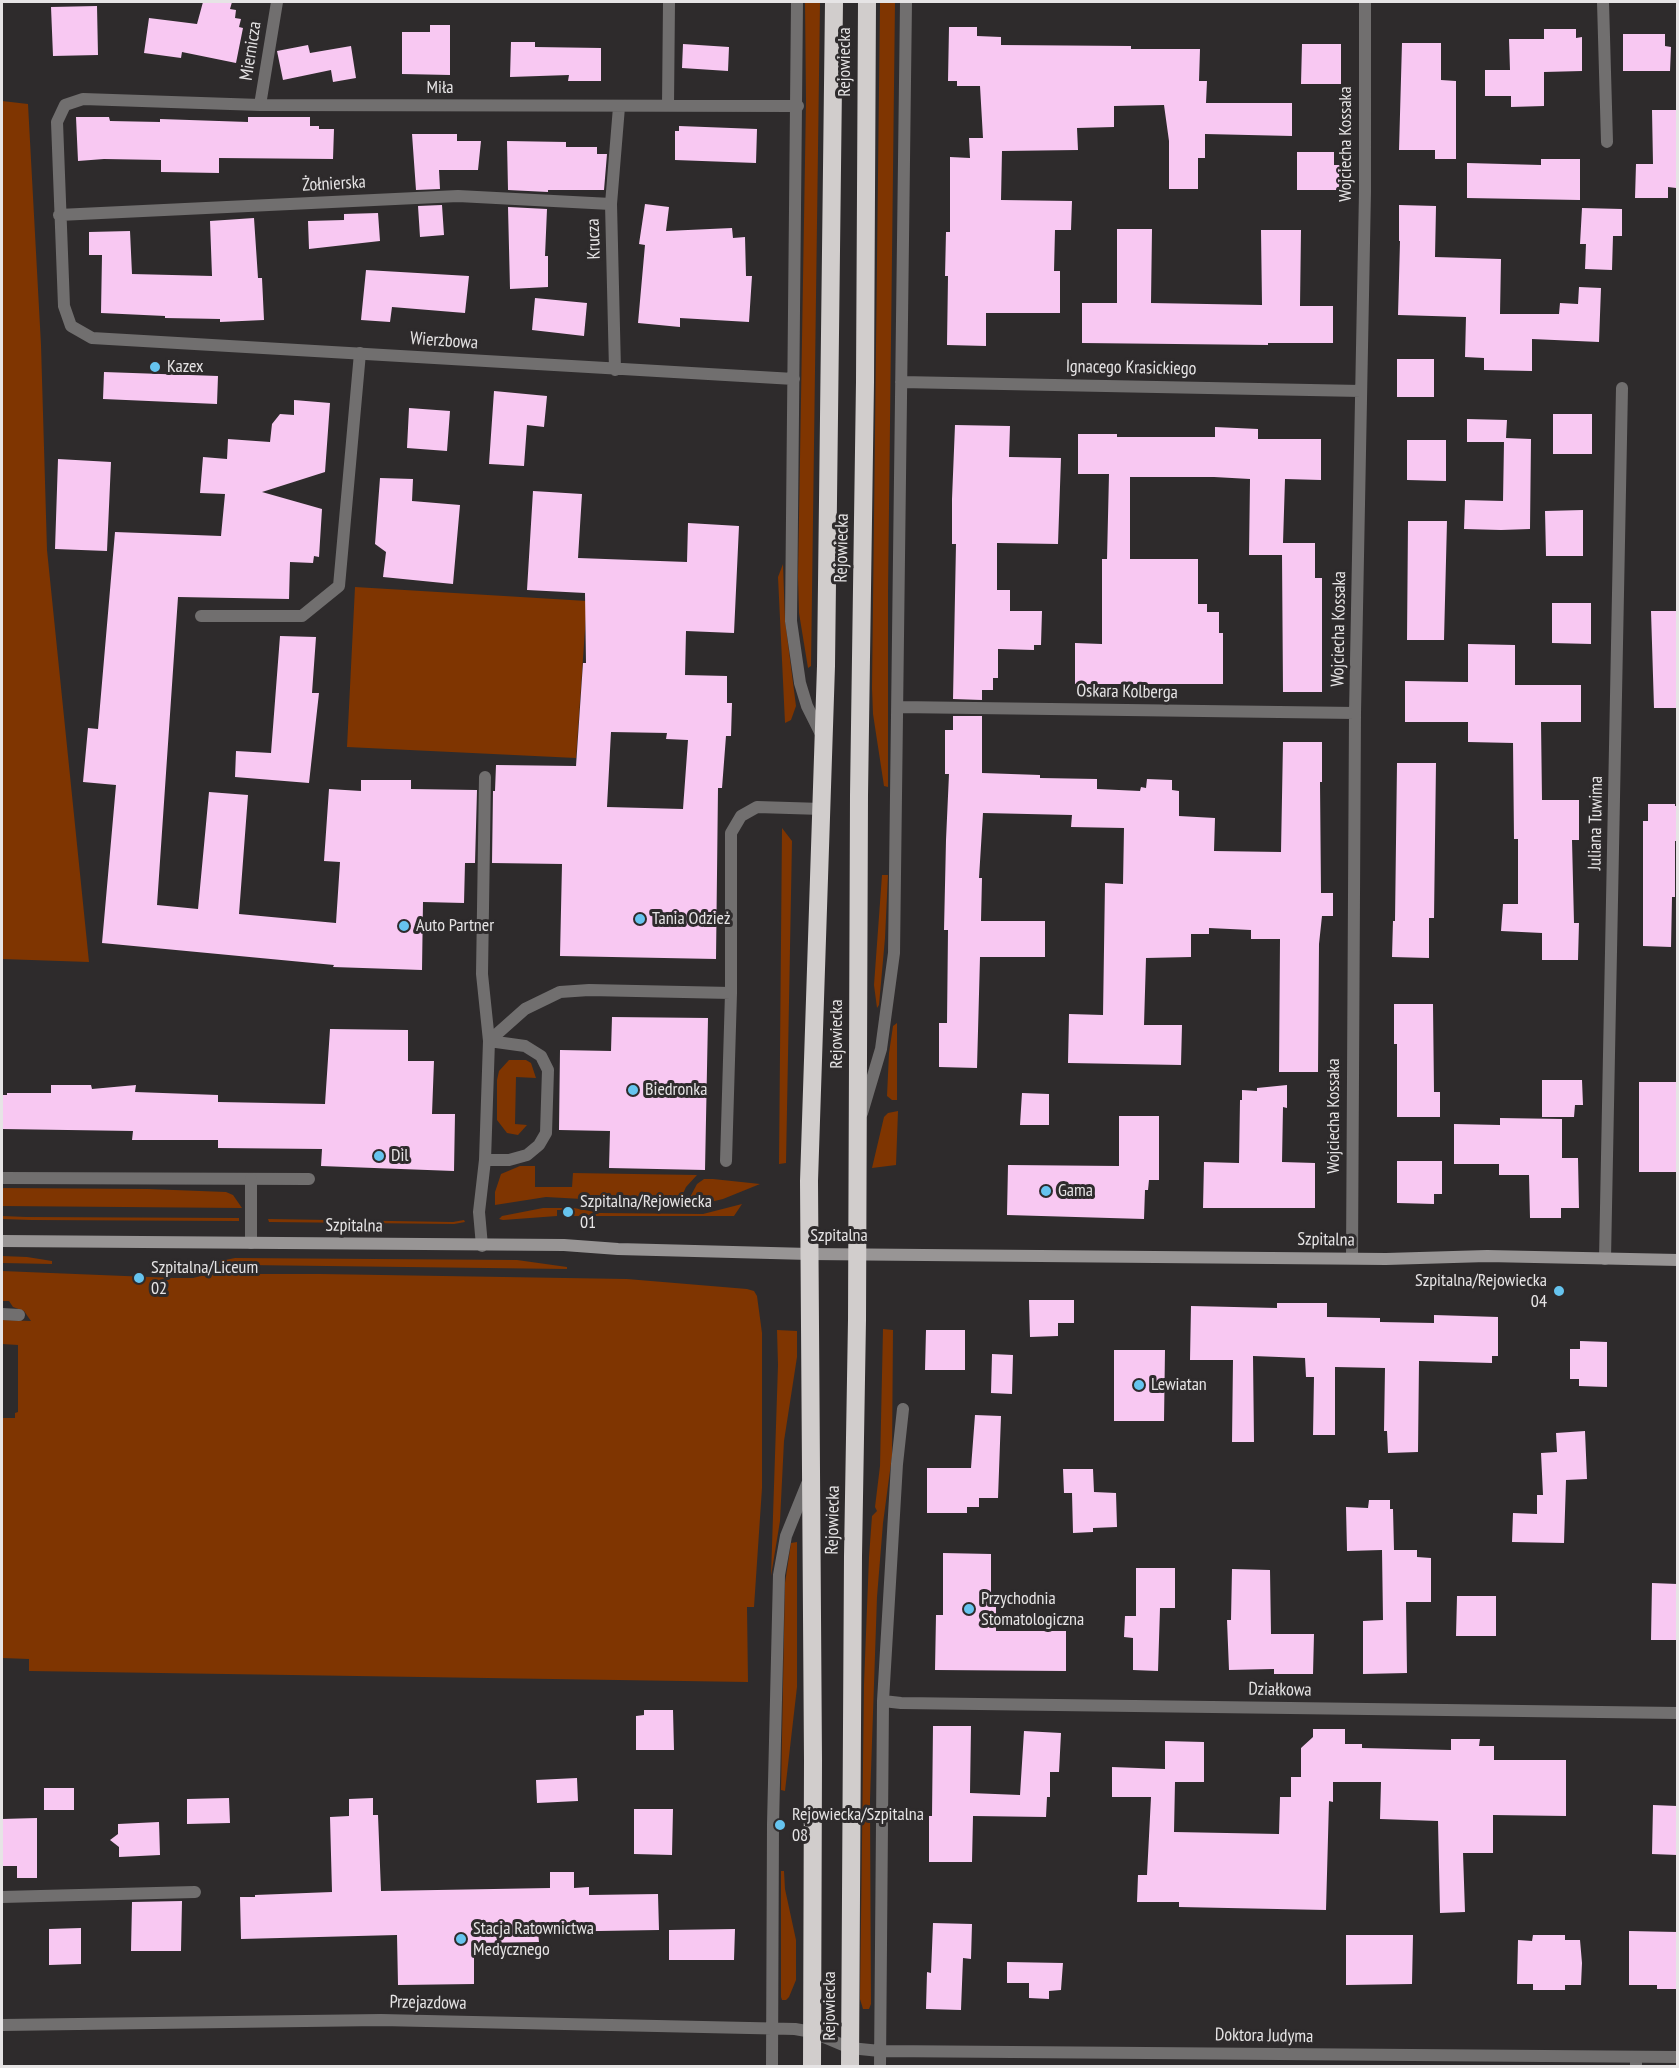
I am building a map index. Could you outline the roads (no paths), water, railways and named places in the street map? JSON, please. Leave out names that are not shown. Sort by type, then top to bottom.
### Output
[{"type":"highway","name":"Rejowiecka","points":[[812,2067],[809,1254],[814,988],[824,739],[834,2]]},
{"type":"highway","name":"Rejowiecka","points":[[850,2067],[867,2]]},
{"type":"street","name":"Miernicza","points":[[260,105],[277,2]]},
{"type":"street","points":[[668,105],[669,2]]},
{"type":"street","name":"Rejowiecka","points":[[797,2],[798,106],[791,621],[800,683],[807,706],[824,739]]},
{"type":"street","points":[[857,1131],[881,1049],[894,953],[906,2]]},
{"type":"street","name":"Wojciecha Kossaka","points":[[1352,1258],[1356,713],[1365,191],[1365,2]]},
{"type":"street","points":[[1603,2],[1607,142]]},
{"type":"street","name":"Miła","points":[[59,215],[57,122],[65,105],[82,99],[260,105],[798,106]]},
{"type":"street","name":"Krucza","points":[[615,370],[611,204],[619,107]]},
{"type":"street","name":"Żołnierska","points":[[59,215],[458,196],[611,204]]},
{"type":"street","name":"Wierzbowa","points":[[59,215],[64,306],[71,326],[92,338],[794,379]]},
{"type":"street","points":[[201,616],[302,616],[339,586],[360,353]]},
{"type":"street","name":"Ignacego Krasickiego","points":[[902,382],[1361,391]]},
{"type":"street","name":"Juliana Tuwima","points":[[1605,1259],[1622,388]]},
{"type":"street","name":"Oskara Kolberga","points":[[898,707],[1356,713]]},
{"type":"street","points":[[482,1246],[479,1212],[484,1160],[489,1041],[482,974],[485,777]]},
{"type":"street","points":[[726,1161],[731,993],[731,833],[741,816],[758,807],[822,809]]},
{"type":"street","points":[[489,1041],[525,1009],[560,993],[589,990],[731,993]]},
{"type":"street","points":[[484,1160],[509,1160],[526,1155],[539,1145],[546,1133],[548,1070],[541,1056],[525,1046],[489,1041]]},
{"type":"street","points":[[2,1178],[309,1179]]},
{"type":"street","points":[[251,1179],[251,1243]]},
{"type":"street","name":"Szpitalna","points":[[2,1241],[564,1245],[630,1250],[809,1254],[1352,1258],[1487,1256],[1677,1260]]},
{"type":"street","points":[[2,1314],[19,1315]]},
{"type":"street","points":[[879,2067],[883,1701],[897,1464],[903,1409]]},
{"type":"street","points":[[772,2067],[773,1824],[779,1575],[786,1536],[804,1496],[810,1472]]},
{"type":"street","name":"Działkowa","points":[[883,1701],[1677,1713]]},
{"type":"street","points":[[2,1897],[195,1892]]},
{"type":"street","name":"Przejazdowa","points":[[2,2025],[381,2020],[772,2029],[813,2032],[850,2048]]},
{"type":"street","name":"Doktora Judyma","points":[[850,2048],[880,2051],[1636,2062],[1677,2057]]},
{"type":"place","name":"Kazex","points":[[155,367]]},
{"type":"place","name":"Tania Odzież","points":[[640,919]]},
{"type":"place","name":"Auto Partner","points":[[404,926]]},
{"type":"place","name":"Biedronka","points":[[633,1090]]},
{"type":"place","name":"Dil","points":[[379,1156]]},
{"type":"place","name":"Gama","points":[[1046,1191]]},
{"type":"place","name":"Szpitalna/Rejowiecka 01","points":[[568,1212]]},
{"type":"place","name":"Szpitalna/Liceum 02","points":[[139,1278]]},
{"type":"place","name":"Szpitalna/Rejowiecka 04","points":[[1559,1291]]},
{"type":"place","name":"Lewiatan","points":[[1139,1385]]},
{"type":"place","name":"Przychodnia Stomatologiczna","points":[[969,1609]]},
{"type":"place","name":"Rejowiecka/Szpitalna 08","points":[[780,1825]]},
{"type":"place","name":"Stacja Ratownictwa Medycznego","points":[[461,1939]]}]
